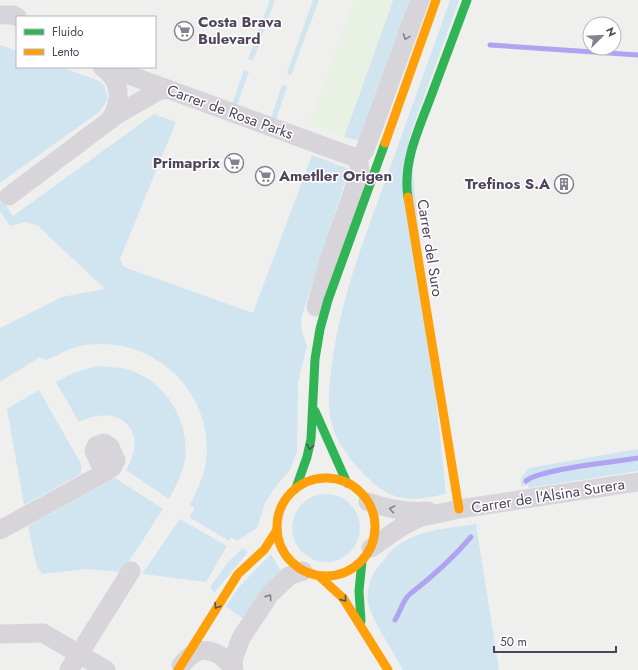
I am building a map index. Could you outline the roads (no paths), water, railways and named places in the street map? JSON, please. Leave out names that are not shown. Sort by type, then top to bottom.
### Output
[{"type":"street","points":[[354,157],[360,156],[365,150],[420,0]]},
{"type":"street","points":[[388,670],[377,654],[363,627],[343,598],[287,558],[278,540],[278,514],[281,507],[296,488],[308,459],[314,408],[313,379],[316,346],[328,300],[353,226],[436,0]]},
{"type":"street","name":"Carrer del Suro","points":[[459,509],[406,186],[408,165],[416,138],[467,0]]},
{"type":"street","points":[[0,15],[13,15],[16,16]]},
{"type":"street","points":[[103,68],[113,77],[117,84],[119,97],[116,111],[118,114]]},
{"type":"street","name":"Carrer de Rosa Parks","points":[[109,68],[354,157]]},
{"type":"street","points":[[118,114],[134,94],[134,87],[126,74]]},
{"type":"street","points":[[9,196],[118,114],[158,91],[167,89]]},
{"type":"street","points":[[316,346],[313,320],[317,301],[360,171],[359,163],[354,157]]},
{"type":"street","points":[[314,408],[340,470],[348,483]]},
{"type":"street","points":[[0,530],[104,473]]},
{"type":"street","points":[[296,488],[308,481],[321,478],[330,478],[348,483],[356,488],[368,502],[374,517],[375,525],[374,541],[366,555],[358,583],[358,605],[363,627]]},
{"type":"street","name":"Carrer de l'Alsina Surera","points":[[366,555],[401,527],[418,518],[459,509],[638,482]]},
{"type":"street","name":"Carrer de l'Alsina Surera","points":[[368,502],[391,510],[415,512],[459,509]]},
{"type":"street","points":[[179,668],[238,574],[264,550],[277,530]]},
{"type":"street","points":[[233,670],[233,660],[241,638],[270,594],[289,576],[311,574],[329,577],[347,572],[366,555]]},
{"type":"street","points":[[69,670],[131,571]]},
{"type":"street","points":[[0,634],[43,633],[106,670]]},
{"type":"street","points":[[179,668],[188,658],[198,651],[221,655],[228,660],[233,670]]},
{"type":"waterway","points":[[490,45],[638,55]]},
{"type":"waterway","points":[[526,481],[546,473],[579,466],[638,458]]},
{"type":"waterway","points":[[395,620],[408,596],[442,567],[471,537]]},
{"type":"place","name":"Costa Brava Bulevard","points":[[184,31]]},
{"type":"place","name":"Primaprix","points":[[234,163]]},
{"type":"place","name":"Ametller Origen","points":[[265,176]]},
{"type":"place","name":"Trefinos S.A","points":[[564,184]]}]
